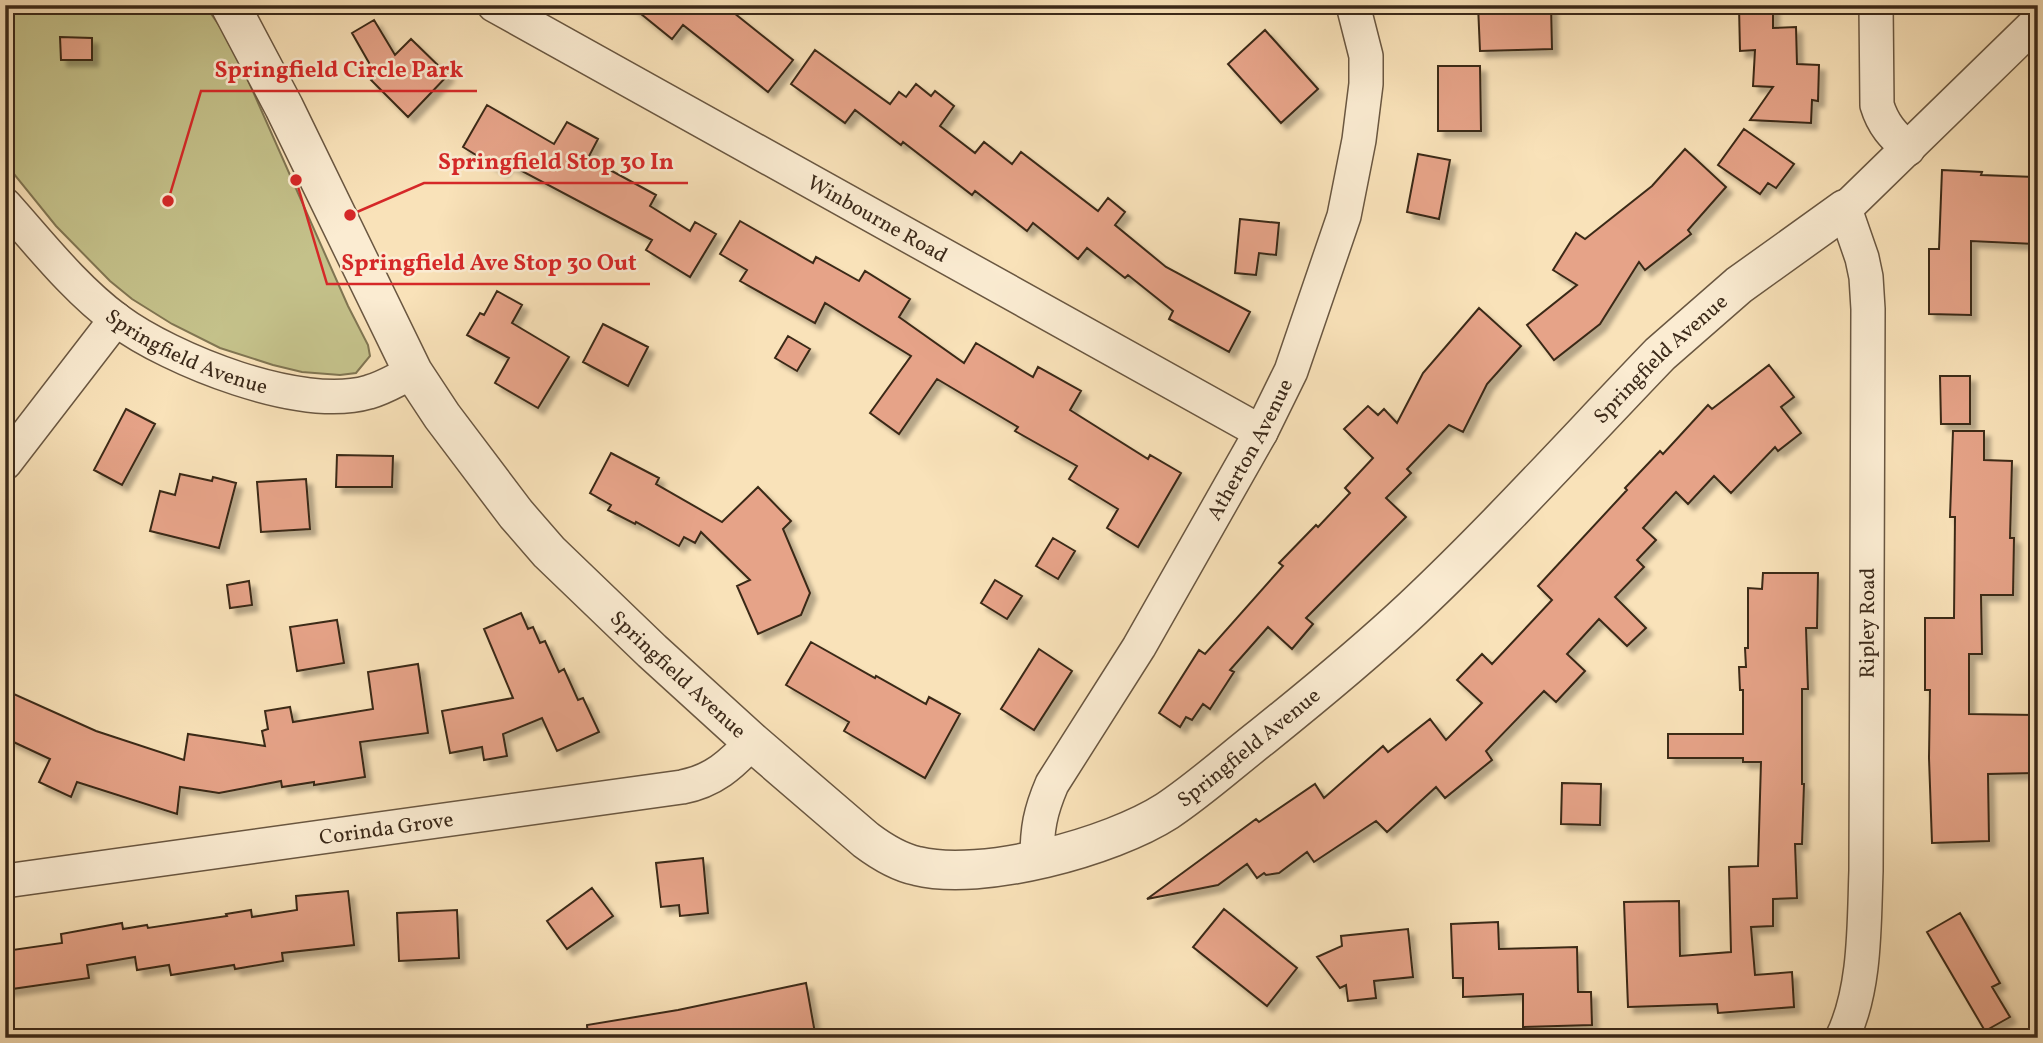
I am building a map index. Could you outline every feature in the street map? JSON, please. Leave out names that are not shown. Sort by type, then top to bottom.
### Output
[{"type":"street","name":"Springfield Avenue","points":[[230,5],[284,107],[413,372],[442,416],[516,514],[549,552],[752,742],[866,840],[884,854],[903,862],[938,869],[974,869],[1037,859],[1096,845],[1132,831],[1167,811],[1301,705],[1412,609],[1696,320],[1739,285],[1845,209],[2038,21]]},
{"type":"street","name":"Winbourne Road","points":[[494,5],[1261,432]]},
{"type":"street","name":"Atherton Avenue","points":[[1037,859],[1037,827],[1052,784],[1139,647],[1261,432],[1291,371],[1344,216],[1359,140],[1366,84],[1366,56],[1353,5]]},
{"type":"street","points":[[1876,5],[1877,105],[1888,131],[1908,149]]},
{"type":"street","name":"Springfield Avenue","points":[[5,205],[77,285],[116,319],[183,358],[243,381],[311,394],[346,396],[368,393],[413,372]]},
{"type":"street","name":"Ripley Road","points":[[1842,1038],[1855,998],[1863,950],[1867,845],[1870,377],[1866,277],[1845,209]]},
{"type":"street","points":[[5,463],[116,319]]},
{"type":"street","name":"Corinda Grove","points":[[5,881],[682,787],[698,784],[721,773],[752,742]]},
{"type":"shaded area","points":[[5,5],[205,5],[232,44],[348,306],[368,345],[370,356],[356,373],[340,375],[302,372],[220,348],[172,324],[132,299],[110,281],[56,226],[5,163]]},
{"type":"building","points":[[630,5],[724,5],[793,60],[768,92],[683,25],[672,39]]},
{"type":"building","points":[[1478,5],[1551,5],[1552,49],[1480,51]]},
{"type":"building","points":[[1773,6],[1773,28],[1796,27],[1797,64],[1819,65],[1818,101],[1812,100],[1811,123],[1750,120],[1773,87],[1753,86],[1755,50],[1740,51],[1739,7]]},
{"type":"building","points":[[374,20],[395,55],[411,39],[448,75],[408,117],[371,80],[376,75],[352,33]]},
{"type":"building","points":[[1265,30],[1318,89],[1281,123],[1228,64]]},
{"type":"building","points":[[60,37],[92,38],[92,60],[61,60]]},
{"type":"building","points":[[815,50],[890,104],[899,92],[906,97],[916,84],[931,96],[935,91],[954,106],[940,126],[975,153],[984,142],[1012,164],[1021,152],[1098,211],[1108,198],[1125,212],[1115,225],[1166,267],[1250,312],[1229,352],[1169,319],[1173,311],[1128,275],[1125,278],[1087,248],[1078,259],[1033,223],[1027,231],[975,191],[972,195],[903,142],[901,145],[855,110],[845,123],[791,84]]},
{"type":"building","points":[[1438,66],[1480,66],[1481,131],[1438,131]]},
{"type":"building","points":[[487,105],[554,144],[567,122],[598,139],[588,158],[656,195],[650,206],[690,231],[695,222],[716,234],[690,277],[646,250],[652,240],[507,163],[502,171],[463,147]]},
{"type":"building","points":[[1744,129],[1794,164],[1776,188],[1768,183],[1760,194],[1718,165]]},
{"type":"building","points":[[1685,149],[1726,187],[1688,230],[1691,234],[1645,270],[1639,262],[1600,324],[1554,360],[1527,325],[1577,285],[1553,270],[1576,233],[1585,239],[1652,186]]},
{"type":"building","points":[[1418,154],[1450,160],[1439,219],[1407,212]]},
{"type":"building","points":[[1942,170],[1982,172],[1981,175],[2038,177],[2037,244],[1971,241],[1971,315],[1929,314],[1929,249],[1939,249]]},
{"type":"building","points":[[1240,219],[1279,223],[1276,255],[1259,253],[1256,275],[1235,273]]},
{"type":"building","points":[[740,221],[813,263],[816,257],[859,281],[865,271],[910,299],[899,317],[964,363],[976,343],[1033,377],[1038,367],[1081,391],[1070,410],[1148,459],[1150,455],[1181,473],[1138,547],[1107,528],[1118,509],[1069,479],[1077,466],[1015,431],[1018,427],[937,379],[899,434],[870,413],[911,356],[825,303],[815,323],[740,281],[747,270],[720,254]]},
{"type":"building","points":[[497,291],[522,305],[512,323],[569,357],[538,408],[495,383],[509,358],[467,335],[480,313],[484,315]]},
{"type":"building","points":[[1479,308],[1521,346],[1487,384],[1463,432],[1449,425],[1407,469],[1411,473],[1386,498],[1406,517],[1306,618],[1313,624],[1292,649],[1268,627],[1230,670],[1234,672],[1210,709],[1203,704],[1192,720],[1186,717],[1180,727],[1159,713],[1199,650],[1205,654],[1283,566],[1279,563],[1350,493],[1345,488],[1373,458],[1344,429],[1368,406],[1378,415],[1384,409],[1397,423],[1423,373]]},
{"type":"building","points":[[603,324],[648,347],[628,386],[583,362]]},
{"type":"building","points":[[788,336],[810,349],[797,371],[775,358]]},
{"type":"building","points":[[1769,365],[1794,397],[1781,407],[1801,433],[1778,451],[1775,447],[1731,493],[1714,476],[1688,504],[1676,492],[1643,528],[1656,540],[1637,560],[1644,567],[1615,597],[1646,628],[1627,646],[1599,619],[1567,654],[1585,671],[1556,702],[1544,691],[1486,751],[1492,760],[1445,798],[1436,787],[1387,832],[1376,821],[1314,862],[1307,852],[1279,873],[1264,873],[1257,878],[1247,864],[1218,885],[1147,899],[1256,819],[1259,822],[1315,784],[1324,798],[1383,746],[1388,752],[1430,719],[1446,740],[1482,703],[1457,680],[1482,654],[1492,664],[1552,600],[1538,586],[1660,451],[1663,454],[1708,405],[1712,409]]},
{"type":"building","points":[[1940,376],[1970,376],[1970,424],[1941,424]]},
{"type":"building","points":[[126,409],[155,424],[122,485],[94,470]]},
{"type":"building","points":[[1953,431],[1984,431],[1984,460],[2012,461],[2010,538],[2014,538],[2013,595],[1981,595],[1982,654],[1969,654],[1969,714],[2038,715],[2038,765],[2036,773],[1988,774],[1989,841],[1932,843],[1930,690],[1925,690],[1925,618],[1954,618],[1955,517],[1950,517]]},
{"type":"building","points":[[611,453],[659,478],[656,484],[722,522],[758,487],[791,521],[783,529],[810,593],[801,615],[758,634],[737,586],[750,580],[701,532],[695,543],[684,537],[679,546],[608,510],[611,505],[590,493]]},
{"type":"building","points":[[337,455],[393,456],[392,487],[336,487]]},
{"type":"building","points":[[180,474],[212,481],[213,477],[236,483],[219,548],[150,531],[160,491],[175,495]]},
{"type":"building","points":[[306,479],[310,529],[261,532],[257,482]]},
{"type":"building","points":[[1053,538],[1075,551],[1058,579],[1036,566]]},
{"type":"building","points":[[1763,573],[1818,573],[1817,628],[1806,628],[1808,689],[1802,689],[1804,784],[1802,844],[1795,844],[1797,898],[1773,899],[1773,926],[1751,927],[1755,975],[1792,972],[1794,1007],[1718,1013],[1717,1004],[1628,1007],[1624,902],[1679,901],[1680,956],[1731,952],[1729,867],[1758,866],[1761,762],[1743,762],[1743,758],[1668,758],[1668,734],[1743,734],[1743,690],[1740,690],[1739,667],[1746,667],[1748,588],[1762,589]]},
{"type":"building","points":[[995,580],[1022,596],[1007,619],[981,603]]},
{"type":"building","points":[[249,581],[252,605],[230,608],[227,585]]},
{"type":"building","points":[[521,613],[528,629],[533,627],[540,643],[545,641],[559,672],[564,669],[578,700],[583,698],[599,732],[557,751],[542,718],[503,734],[507,756],[484,760],[482,747],[450,753],[442,711],[513,698],[484,629]]},
{"type":"building","points":[[337,620],[344,663],[297,671],[290,627]]},
{"type":"building","points":[[811,642],[926,704],[929,697],[960,714],[925,778],[844,731],[849,722],[786,685]]},
{"type":"building","points":[[1039,649],[1072,671],[1034,730],[1001,709]]},
{"type":"building","points":[[418,664],[428,733],[360,742],[365,777],[282,787],[281,781],[219,793],[180,787],[177,814],[77,782],[71,797],[39,782],[50,759],[5,738],[5,690],[96,731],[184,760],[188,734],[265,746],[262,731],[268,729],[265,711],[290,707],[293,722],[373,709],[368,672]]},
{"type":"building","points":[[1562,783],[1601,784],[1600,825],[1561,824]]},
{"type":"building","points":[[703,858],[708,913],[680,916],[679,905],[661,907],[656,863]]},
{"type":"building","points":[[592,888],[613,916],[567,949],[547,921]]},
{"type":"building","points":[[348,891],[354,945],[282,953],[283,961],[235,969],[234,965],[171,975],[169,965],[137,970],[135,957],[87,965],[89,978],[5,990],[5,951],[62,943],[61,934],[122,923],[123,929],[147,925],[148,928],[251,910],[252,917],[297,910],[296,896]]},
{"type":"building","points":[[1224,909],[1297,968],[1267,1006],[1193,947]]},
{"type":"building","points":[[457,910],[459,958],[399,961],[397,913]]},
{"type":"building","points":[[1960,913],[2000,983],[1992,987],[2010,1017],[1985,1031],[1927,932]]},
{"type":"building","points":[[1498,922],[1499,949],[1577,947],[1578,992],[1591,992],[1592,1025],[1523,1027],[1523,994],[1463,997],[1463,978],[1453,978],[1451,924]]},
{"type":"building","points":[[1408,929],[1413,977],[1374,981],[1376,998],[1348,1001],[1346,985],[1340,988],[1317,957],[1342,946],[1341,936]]},
{"type":"building","points":[[806,983],[815,1033],[790,1038],[588,1038],[587,1025],[678,1010]]},
{"type":"place","name":"Springfield Ave Stop 30 Out","points":[[296,180]]},
{"type":"place","name":"Springfield Circle Park","points":[[168,201]]},
{"type":"place","name":"Springfield Stop 30 In","points":[[350,215]]}]
